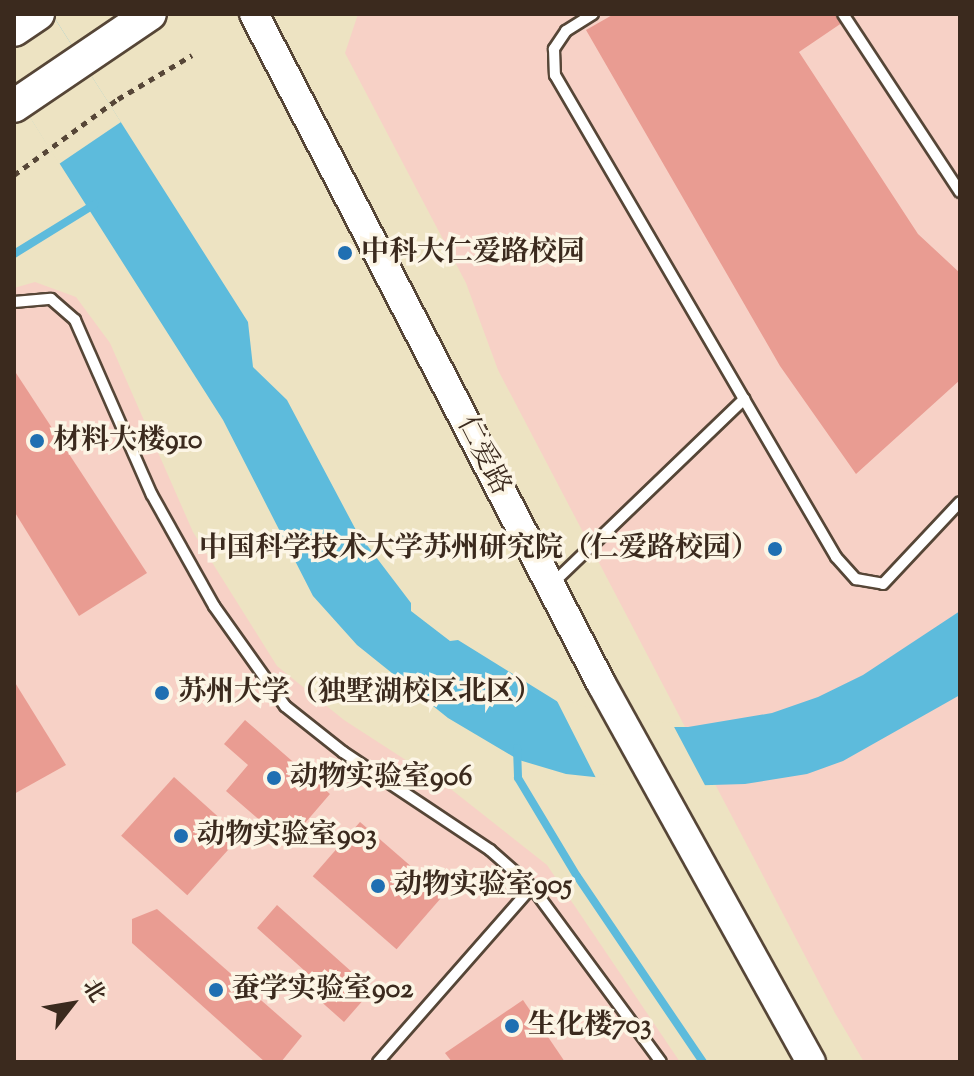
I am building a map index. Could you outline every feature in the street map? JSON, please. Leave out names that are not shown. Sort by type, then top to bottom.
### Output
[{"type":"main road","points":[[14,30],[38,14]]},
{"type":"main road","points":[[15,105],[150,14]]},
{"type":"main road","name":"仁爱路","points":[[254,14],[602,685],[811,1062]]},
{"type":"lane","points":[[593,14],[566,31],[554,49],[555,75],[836,557],[856,579],[883,584],[960,502]]},
{"type":"lane","points":[[843,14],[960,192]]},
{"type":"lane","points":[[14,302],[51,299],[75,320],[152,495],[214,606],[285,706],[343,752],[490,850],[532,887],[661,1062]]},
{"type":"lane","points":[[550,585],[744,399]]},
{"type":"lane","points":[[378,1062],[532,887]]},
{"type":"path","points":[[14,175],[118,99],[192,55]]},
{"type":"shaded area","name":"中国科学技术大学苏州研究院（仁爱路校园）","points":[[358,14],[960,14],[960,1062],[864,1062],[835,1013],[498,370],[466,283],[345,53]]},
{"type":"shaded area","name":"苏州大学（独墅湖校区北区）","points":[[35,282],[76,297],[110,343],[193,532],[277,666],[344,720],[452,790],[547,865],[680,1062],[14,1062],[14,288]]},
{"type":"water","points":[[52,14],[248,322],[253,367],[287,400],[357,532],[411,603],[411,611],[450,641],[458,640],[563,705],[663,727],[688,727],[772,713],[818,697],[863,675],[960,611],[960,695],[843,761],[807,774],[745,784],[678,786],[566,774],[519,760],[448,718],[357,645],[313,596],[223,420],[14,92]]},
{"type":"pier","points":[[14,14],[52,14],[121,122],[59,164],[14,92]]},
{"type":"pier","points":[[555,697],[624,719],[672,723],[707,789],[599,784]]},
{"type":"building","points":[[614,14],[855,14],[799,52],[918,234],[960,273],[960,380],[856,474],[780,366],[586,30]]},
{"type":"building","name":"材料大楼910","points":[[14,370],[147,573],[79,616],[14,511]]},
{"type":"building","points":[[14,681],[66,765],[14,794]]},
{"type":"building","name":"动物实验室906","points":[[245,720],[330,794],[287,844],[226,791],[248,765],[224,744]]},
{"type":"building","name":"动物实验室903","points":[[174,777],[240,837],[187,895],[121,836]]},
{"type":"building","name":"动物实验室905","points":[[360,822],[444,895],[397,949],[313,876]]},
{"type":"building","points":[[277,905],[372,990],[344,1022],[317,998],[325,989],[257,928]]},
{"type":"building","name":"蚕学实验室902","points":[[157,909],[302,1036],[281,1062],[265,1062],[132,943],[132,919]]},
{"type":"building","name":"生化楼703","points":[[523,1000],[565,1062],[452,1062],[445,1053]]},
{"type":"waterway","points":[[14,254],[95,204]]},
{"type":"waterway","points":[[517,748],[518,778],[577,876],[703,1062]]},
{"type":"place","name":"中科大仁爱路校园","points":[[345,253]]},
{"type":"place","name":"材料大楼910","points":[[37,441]]},
{"type":"place","name":"中国科学技术大学苏州研究院（仁爱路校园）","points":[[775,549]]},
{"type":"place","name":"苏州大学（独墅湖校区北区）","points":[[162,693]]},
{"type":"place","name":"动物实验室906","points":[[274,778]]},
{"type":"place","name":"动物实验室903","points":[[181,836]]},
{"type":"place","name":"动物实验室905","points":[[378,886]]},
{"type":"place","name":"蚕学实验室902","points":[[216,990]]},
{"type":"place","name":"生化楼703","points":[[512,1026]]}]
